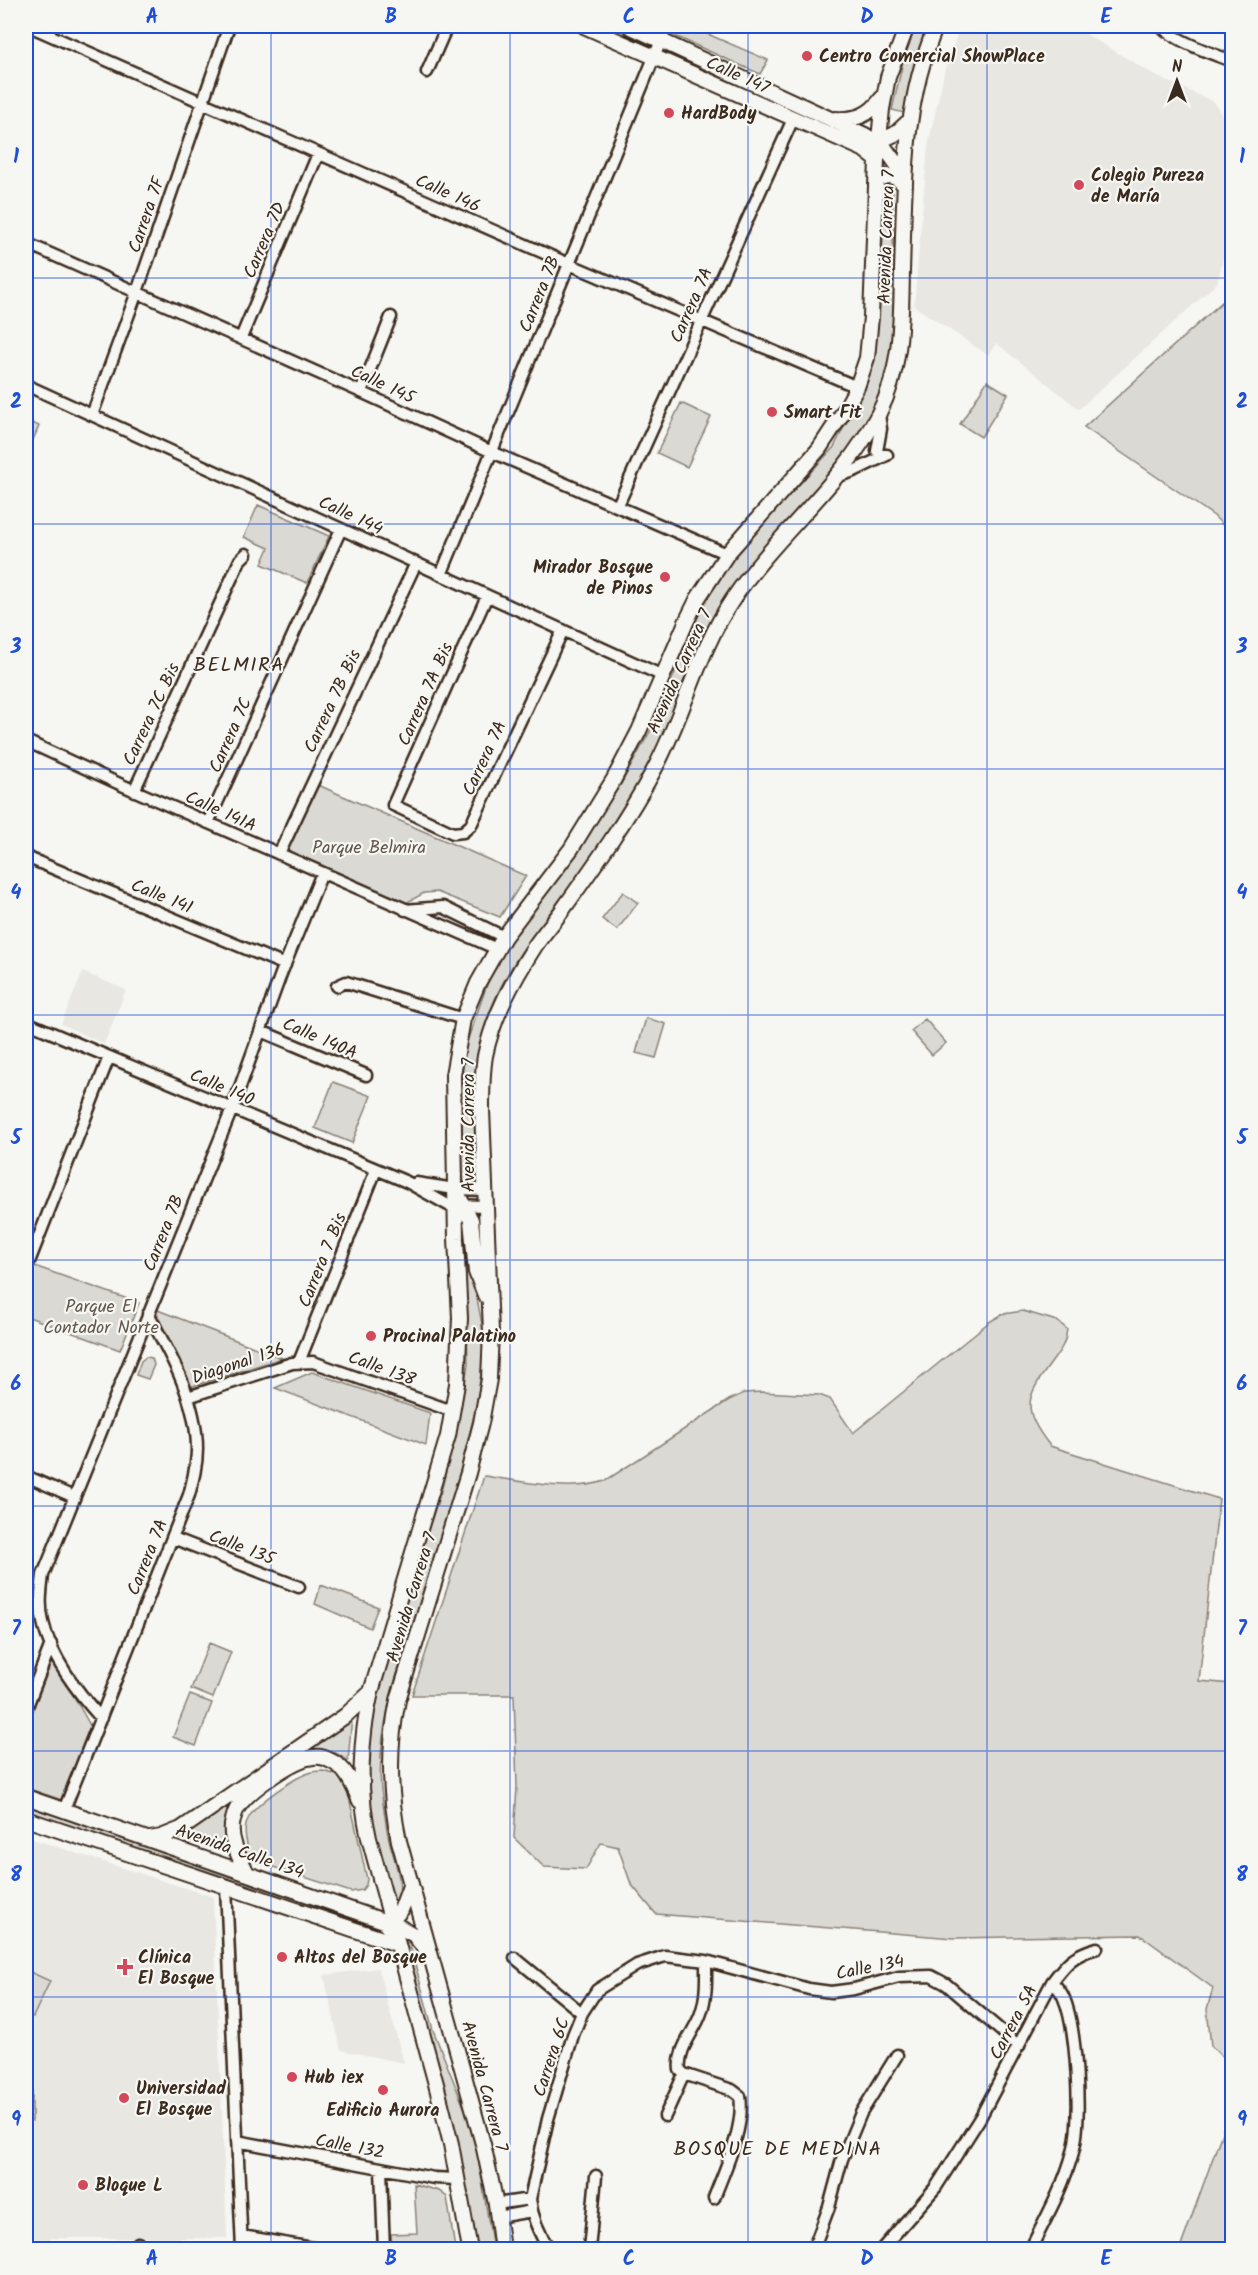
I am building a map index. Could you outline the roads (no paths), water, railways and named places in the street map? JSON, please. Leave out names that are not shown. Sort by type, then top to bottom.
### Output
[{"type":"main road","name":"Calle 147","points":[[584,26],[869,152],[877,160]]},
{"type":"main road","name":"Calle 147","points":[[629,26],[878,142],[896,161],[905,181]]},
{"type":"main road","name":"Avenida Carrera 7","points":[[470,2250],[436,2084],[391,1923],[363,1806],[363,1748],[371,1692],[448,1436],[457,1384],[460,1343],[460,1207],[455,1189],[453,1075],[463,1019],[478,983],[504,937],[594,814],[639,731],[698,598],[728,554],[819,448],[857,387],[867,358],[870,328],[878,142],[884,97],[893,62],[907,26]]},
{"type":"main road","name":"Avenida Carrera 7","points":[[502,2250],[497,2211],[483,2144],[410,1884],[393,1814],[391,1761],[393,1724],[405,1674],[474,1452],[491,1359],[483,1073],[486,1053],[496,1017],[536,943],[634,807],[672,735],[716,627],[733,599],[792,524],[839,476],[879,414],[890,388],[898,351],[902,309],[905,181],[910,120],[919,70],[936,26]]},
{"type":"main road","points":[[830,118],[862,117],[872,111],[884,97]]},
{"type":"main road","points":[[858,148],[895,134],[910,120]]},
{"type":"main road","points":[[877,180],[888,176],[905,181]]},
{"type":"main road","points":[[460,1207],[472,1226],[476,1272],[489,1304]]},
{"type":"main road","points":[[150,1839],[181,1829],[336,1722],[371,1692]]},
{"type":"main road","points":[[248,1873],[237,1852],[232,1831],[236,1809],[248,1796],[294,1763],[314,1756],[331,1760],[339,1765],[351,1781],[363,1806]]},
{"type":"main road","name":"Avenida Calle 134","points":[[26,1797],[391,1923],[414,1935],[431,1958]]},
{"type":"main road","points":[[26,1819],[397,1944]]},
{"type":"main road","points":[[374,1936],[391,1923],[405,1904],[410,1884]]},
{"type":"street","name":"Calle 146","points":[[28,26],[569,264],[857,387]]},
{"type":"street","name":"Carrera 7F","points":[[92,415],[229,26]]},
{"type":"street","points":[[427,72],[447,26]]},
{"type":"street","name":"Carrera 7B","points":[[441,575],[667,26]]},
{"type":"street","points":[[1161,26],[1215,56],[1233,61]]},
{"type":"street","name":"Carrera 7A","points":[[618,505],[793,118]]},
{"type":"street","name":"Carrera 7D","points":[[241,338],[318,154]]},
{"type":"street","name":"Calle 145","points":[[26,243],[492,452],[728,554]]},
{"type":"street","points":[[361,392],[391,317]]},
{"type":"street","name":"Calle 144","points":[[26,385],[663,676]]},
{"type":"street","points":[[839,476],[887,455],[881,455],[877,451],[881,429],[879,414]]},
{"type":"street","name":"Carrera 7C","points":[[208,823],[341,529]]},
{"type":"street","name":"Carrera 7C Bis","points":[[134,791],[240,560],[246,555]]},
{"type":"street","name":"Carrera 7B Bis","points":[[279,854],[416,563]]},
{"type":"street","name":"Carrera 7A Bis","points":[[463,832],[453,833],[393,805],[487,596]]},
{"type":"street","name":"Carrera 7A","points":[[463,832],[471,825],[563,630]]},
{"type":"street","name":"Calle 141A","points":[[26,741],[134,791],[497,949]]},
{"type":"street","name":"Calle 141","points":[[26,858],[285,964]]},
{"type":"street","name":"Carrera 7B","points":[[101,1718],[74,1687],[51,1644],[43,1623],[40,1596],[43,1575],[232,1109],[285,964],[322,873]]},
{"type":"street","name":"Calle 141A","points":[[405,910],[443,907],[504,937]]},
{"type":"street","points":[[337,986],[346,982],[463,1019]]},
{"type":"street","name":"Calle 140","points":[[26,1022],[406,1182],[444,1203],[460,1207],[486,1206]]},
{"type":"street","name":"Calle 140A","points":[[261,1031],[366,1075]]},
{"type":"street","points":[[29,1262],[109,1057]]},
{"type":"street","name":"Carrera 7 Bis","points":[[298,1362],[376,1170]]},
{"type":"street","name":"Calle 140","points":[[406,1182],[455,1189],[485,1190]]},
{"type":"street","name":"Carrera 7A","points":[[64,1810],[189,1495],[196,1467],[197,1448],[188,1397],[167,1349],[148,1314]]},
{"type":"street","name":"Diagonal 136","points":[[188,1397],[298,1362]]},
{"type":"street","name":"Calle 138","points":[[298,1362],[319,1363],[452,1411]]},
{"type":"street","points":[[26,1476],[74,1497]]},
{"type":"street","name":"Calle 135","points":[[172,1538],[299,1587]]},
{"type":"street","points":[[26,1708],[51,1644]]},
{"type":"street","points":[[226,1886],[242,2250]]},
{"type":"street","points":[[1052,1982],[1076,1955],[1097,1948]]},
{"type":"street","name":"Carrera 6C","points":[[550,2250],[540,2235],[530,2199],[548,2119],[573,2035],[582,2013],[597,1990],[637,1965],[665,1956],[706,1960]]},
{"type":"street","points":[[515,1958],[582,2013]]},
{"type":"street","points":[[706,1960],[705,1998],[701,2014],[680,2055],[680,2070],[684,2074],[732,2090],[740,2096],[742,2109],[732,2148],[714,2198]]},
{"type":"street","name":"Calle 134","points":[[706,1960],[809,1989],[831,1992],[854,1989],[900,1977],[931,1976],[946,1984],[1019,2046]]},
{"type":"street","name":"Carrera 5A","points":[[881,2250],[936,2187],[980,2118],[1052,1982],[1063,1995],[1068,2015],[1077,2078],[1078,2116],[1074,2150],[1064,2179],[1030,2250]]},
{"type":"street","points":[[813,2250],[829,2207],[842,2159],[861,2113],[897,2055]]},
{"type":"street","points":[[665,2116],[684,2074]]},
{"type":"street","name":"Calle 132","points":[[237,2141],[381,2169],[434,2178],[457,2179]]},
{"type":"street","points":[[381,2169],[384,2250]]},
{"type":"street","points":[[590,2250],[596,2176]]},
{"type":"street","points":[[497,2211],[530,2199]]},
{"type":"street","points":[[497,2211],[532,2211]]},
{"type":"street","points":[[242,2236],[324,2250]]},
{"type":"place","name":"Centro Comercial ShowPlace","points":[[807,56]]},
{"type":"place","name":"HardBody","points":[[669,113]]},
{"type":"place","name":"Colegio Pureza de María","points":[[1079,185]]},
{"type":"place","name":"Smart Fit","points":[[772,412]]},
{"type":"place","name":"Mirador Bosque de Pinos","points":[[665,577]]},
{"type":"place","name":"Procinal Palatino","points":[[371,1336]]},
{"type":"place","name":"Altos del Bosque","points":[[282,1957]]},
{"type":"place","name":"Clínica El Bosque","points":[[125,1967]]},
{"type":"place","name":"Hub iex","points":[[292,2077]]},
{"type":"place","name":"Edificio Aurora","points":[[383,2090]]},
{"type":"place","name":"Universidad El Bosque","points":[[124,2098]]},
{"type":"place","name":"Bloque L","points":[[83,2185]]},
{"type":"district","name":"BELMIRA","points":[[239,664]]},
{"type":"district","name":"BOSQUE DE MEDINA","points":[[778,2148]]},
{"type":"park label","name":"Parque Belmira","points":[[369,847]]},
{"type":"park label","name":"Parque El Contador Norte","points":[[101,1316]]}]
